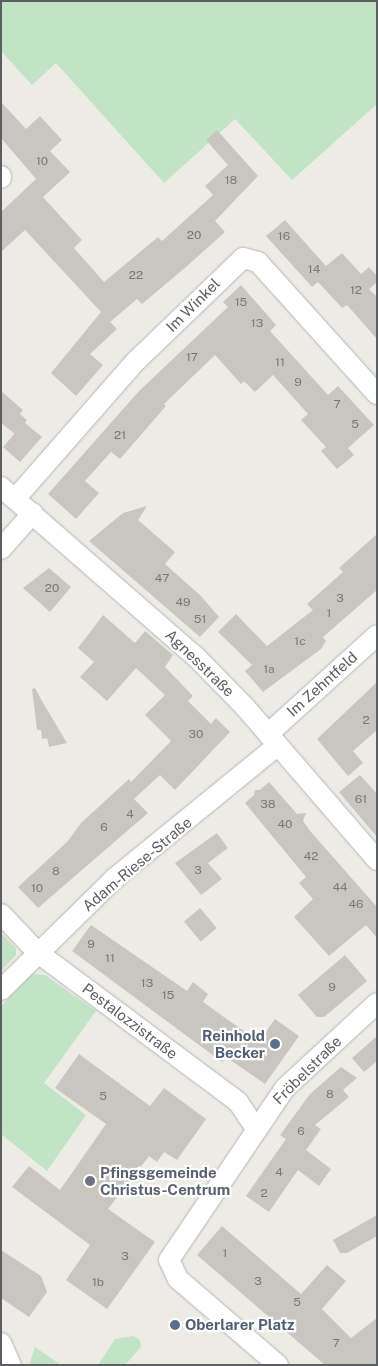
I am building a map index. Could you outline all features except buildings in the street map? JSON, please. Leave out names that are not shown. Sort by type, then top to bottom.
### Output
[{"type":"street","name":"Im Winkel","points":[[8,493],[135,362],[243,258],[258,262],[377,394]]},
{"type":"street","name":"Agnesstraße","points":[[8,493],[195,656],[273,740],[377,860]]},
{"type":"street","points":[[1,549],[33,513]]},
{"type":"street","name":"Im Zehntfeld","points":[[273,740],[377,635]]},
{"type":"street","name":"Adam-Riese-Straße","points":[[1,990],[115,878],[273,740]]},
{"type":"street","name":"Pestalozzistraße","points":[[1,914],[38,952],[238,1102],[256,1129]]},
{"type":"street","name":"Fröbelstraße","points":[[278,1365],[202,1302],[172,1271],[171,1253],[285,1088],[377,1003]]},
{"type":"street","points":[[1,1343],[11,1365]]},
{"type":"green space","points":[[1,1],[377,1],[377,104],[292,180],[235,119],[164,183],[56,63],[32,85],[1,51]]},
{"type":"green space","points":[[1,933],[16,948],[16,955],[1,971]]},
{"type":"green space","points":[[32,974],[45,975],[96,1011],[44,1083],[86,1115],[47,1171],[1,1134],[1,1006]]},
{"type":"green space","points":[[134,1336],[140,1340],[141,1347],[125,1365],[98,1365],[115,1339]]},
{"type":"green space","points":[[35,1347],[61,1365],[29,1365]]},
{"type":"place","name":"Reinhold Becker","points":[[275,1044]]},
{"type":"place","name":"Pfingsgemeinde Christus-Centrum","points":[[90,1181]]},
{"type":"place","name":"Oberlarer Platz","points":[[175,1325]]}]
